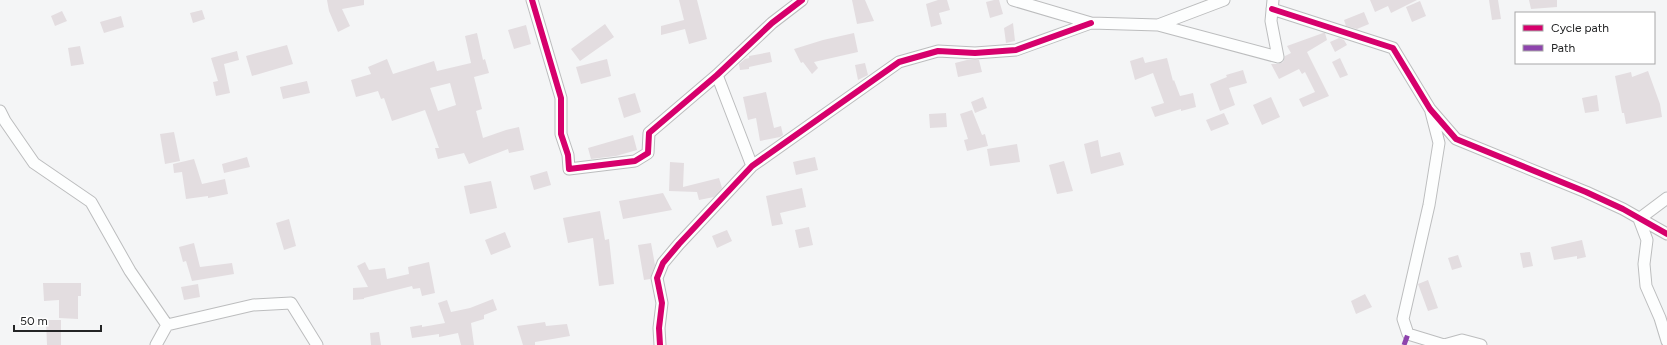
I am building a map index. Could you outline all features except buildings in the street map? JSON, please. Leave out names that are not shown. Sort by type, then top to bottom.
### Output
[{"type":"street","points":[[532,0],[561,98],[561,134],[568,155],[569,169],[635,161],[648,153],[649,133],[717,75],[772,23],[802,0]]},
{"type":"street","points":[[1013,0],[1091,23],[1158,25],[1278,57],[1271,21],[1273,4],[1393,48],[1430,109],[1456,139],[1586,192],[1623,209],[1667,234]]},
{"type":"street","points":[[1158,25],[1224,0]]},
{"type":"street","points":[[660,345],[659,328],[662,303],[657,278],[663,263],[752,166],[899,62],[938,51],[975,53],[1016,50],[1091,23]]},
{"type":"street","points":[[717,75],[752,166]]},
{"type":"street","points":[[1430,109],[1439,143],[1429,205],[1403,319],[1408,334],[1444,345],[1462,340],[1481,345]]},
{"type":"street","points":[[0,112],[34,163],[91,202],[130,271],[167,325]]},
{"type":"street","points":[[1639,219],[1667,198]]},
{"type":"street","points":[[1639,219],[1647,240],[1644,264],[1646,286],[1660,318],[1667,341]]},
{"type":"street","points":[[156,345],[167,325],[253,305],[291,303],[317,345]]},
{"type":"marked path","points":[[1404,345],[1408,334]]},
{"type":"cycle path","points":[[532,0],[561,98],[561,134],[568,155],[569,169],[635,161],[648,153],[649,133],[717,75],[772,23],[802,0]]},
{"type":"cycle path","points":[[1272,9],[1393,48],[1430,109],[1456,139],[1586,192],[1623,209],[1667,234]]},
{"type":"cycle path","points":[[660,345],[659,328],[662,303],[657,278],[663,263],[752,166],[899,62],[938,51],[975,53],[1016,50],[1091,23]]}]
